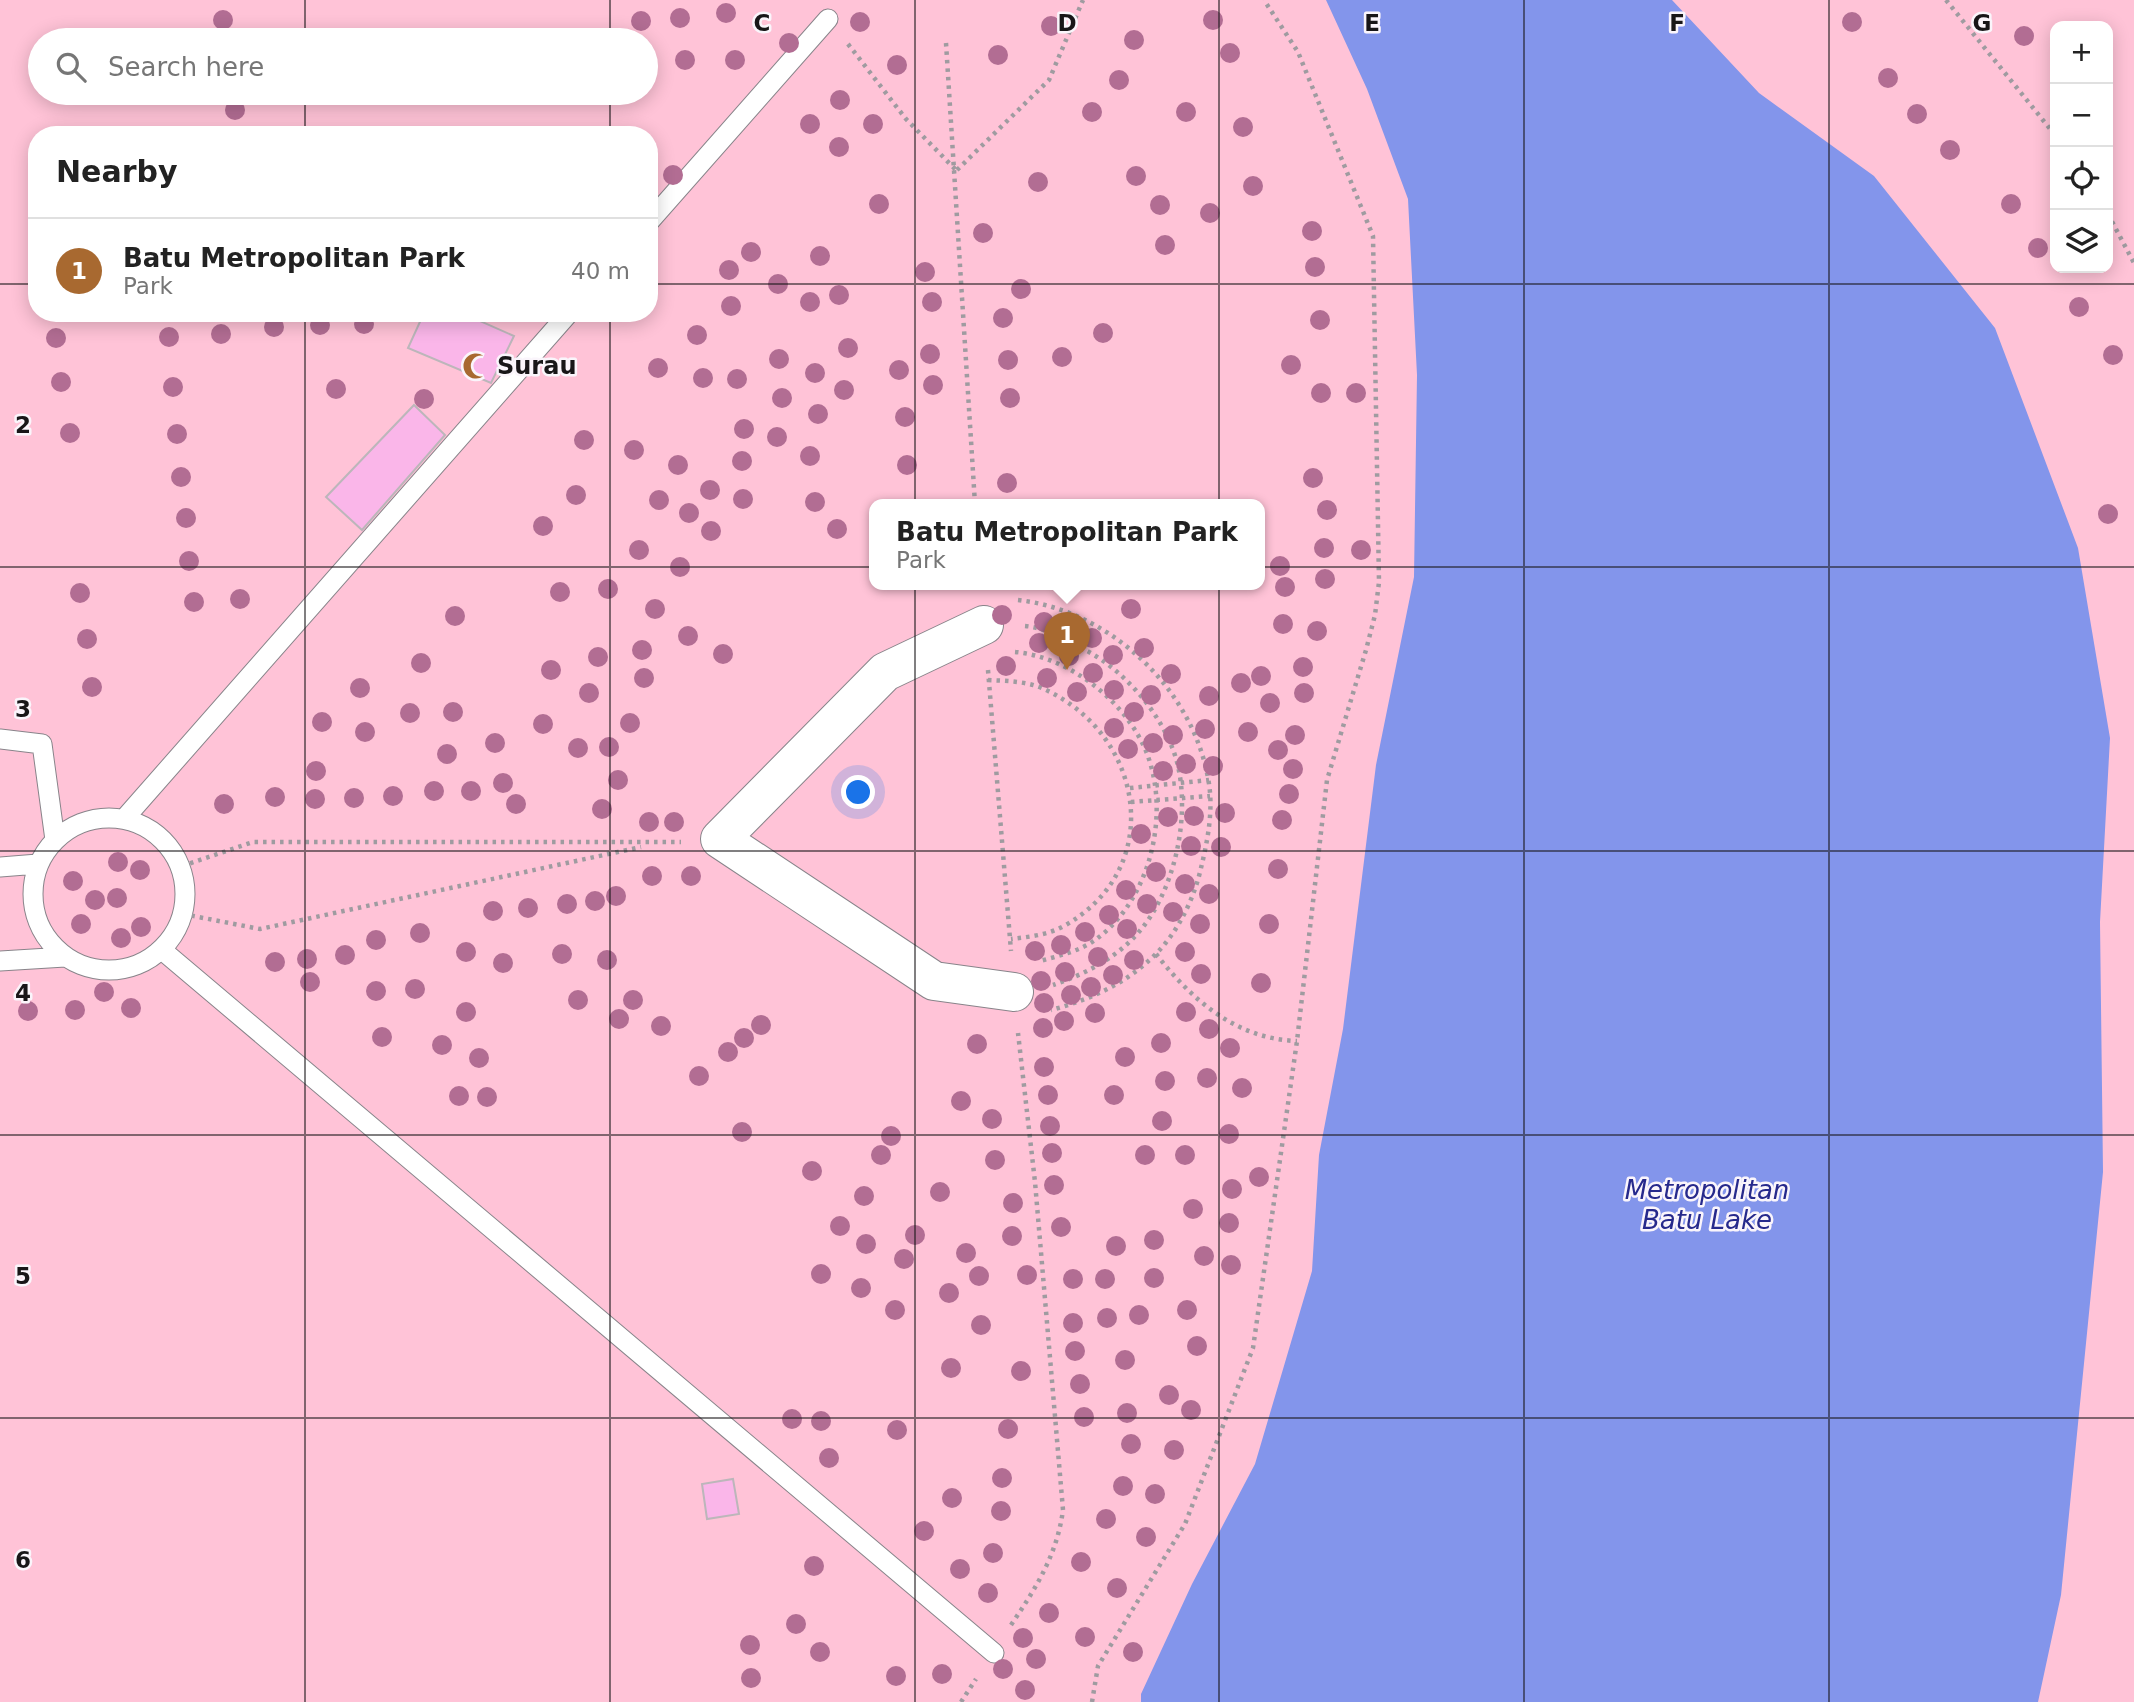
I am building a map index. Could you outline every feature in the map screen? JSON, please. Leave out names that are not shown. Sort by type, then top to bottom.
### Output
[{"type":"street","points":[[985,637],[885,672],[720,839],[934,981],[1014,991]]},
{"type":"lane","points":[[658,212],[828,19]]},
{"type":"lane","points":[[124,819],[561,322]]},
{"type":"lane","points":[[0,739],[42,744],[55,840]]},
{"type":"lane","points":[[103,817],[124,819],[144,826],[161,838],[181,866],[186,893],[183,914],[162,950],[125,969],[104,970],[84,967],[65,957],[49,943],[35,915],[32,885],[38,864],[55,840],[82,822],[103,817]]},
{"type":"lane","points":[[0,867],[38,864]]},
{"type":"lane","points":[[162,950],[993,1653]]},
{"type":"lane","points":[[0,961],[65,957]]},
{"type":"path","points":[[956,170],[1049,80],[1083,0]]},
{"type":"path","points":[[1092,1702],[1098,1666],[1185,1524],[1253,1348],[1297,1041],[1327,780],[1376,615],[1379,582],[1373,236],[1298,52],[1264,0]]},
{"type":"path","points":[[1946,0],[2050,129]]},
{"type":"path","points":[[828,19],[906,119],[956,170]]},
{"type":"path","points":[[946,43],[975,499]]},
{"type":"path","points":[[2113,223],[2134,263]]},
{"type":"path","points":[[961,1702],[1043,1577],[1060,1531],[1063,1510],[1035,1182],[1014,991],[982,597],[1052,608],[1112,636],[1145,662],[1175,701],[1205,764],[1209,780],[1207,843],[1193,894],[1181,919],[1156,954],[1117,984],[1089,998],[1052,1010],[1014,991]]},
{"type":"path","points":[[985,637],[1031,626],[1067,640],[1105,661],[1127,681],[1156,719],[1177,762],[1181,799],[1173,865],[1166,886],[1140,932],[1118,953],[1098,966],[1053,985],[1014,991]]},
{"type":"path","points":[[985,637],[1049,661],[1085,679],[1119,711],[1139,737],[1152,767],[1154,786],[1155,801],[1147,868],[1135,896],[1118,920],[1093,941],[1042,961],[1014,991]]},
{"type":"path","points":[[988,680],[1020,682],[1045,689],[1085,716],[1104,736],[1118,759],[1130,788],[1131,825],[1126,851],[1108,889],[1086,912],[1060,929],[1011,939]]},
{"type":"path","points":[[1130,788],[1209,780]]},
{"type":"path","points":[[1131,802],[1210,796]]},
{"type":"path","points":[[181,866],[253,842],[652,844],[260,929],[183,914]]},
{"type":"path","points":[[1156,954],[1192,995],[1221,1017],[1262,1038],[1297,1041]]},
{"type":"shaded area","points":[[0,0],[2134,0],[2134,1702],[0,1702]]},
{"type":"water","name":"Metropolitan Batu Lake","points":[[1326,0],[1672,0],[1759,93],[1874,176],[1995,328],[2078,548],[2110,738],[2100,922],[2103,1172],[2061,1595],[2038,1702],[1141,1702],[1141,1694],[1192,1584],[1255,1464],[1312,1271],[1319,1155],[1343,1029],[1376,765],[1414,577],[1417,375],[1408,199],[1367,89]]},
{"type":"building","name":"Surau","points":[[420,322],[482,322],[514,336],[491,383],[408,348]]},
{"type":"building","points":[[414,405],[445,435],[362,530],[326,497]]},
{"type":"building","points":[[733,1479],[739,1514],[707,1519],[702,1484]]},
{"type":"place","name":"Surau","points":[[476,366]]},
{"type":"place","name":"Batu Metropolitan Park","points":[[1067,670]]}]
